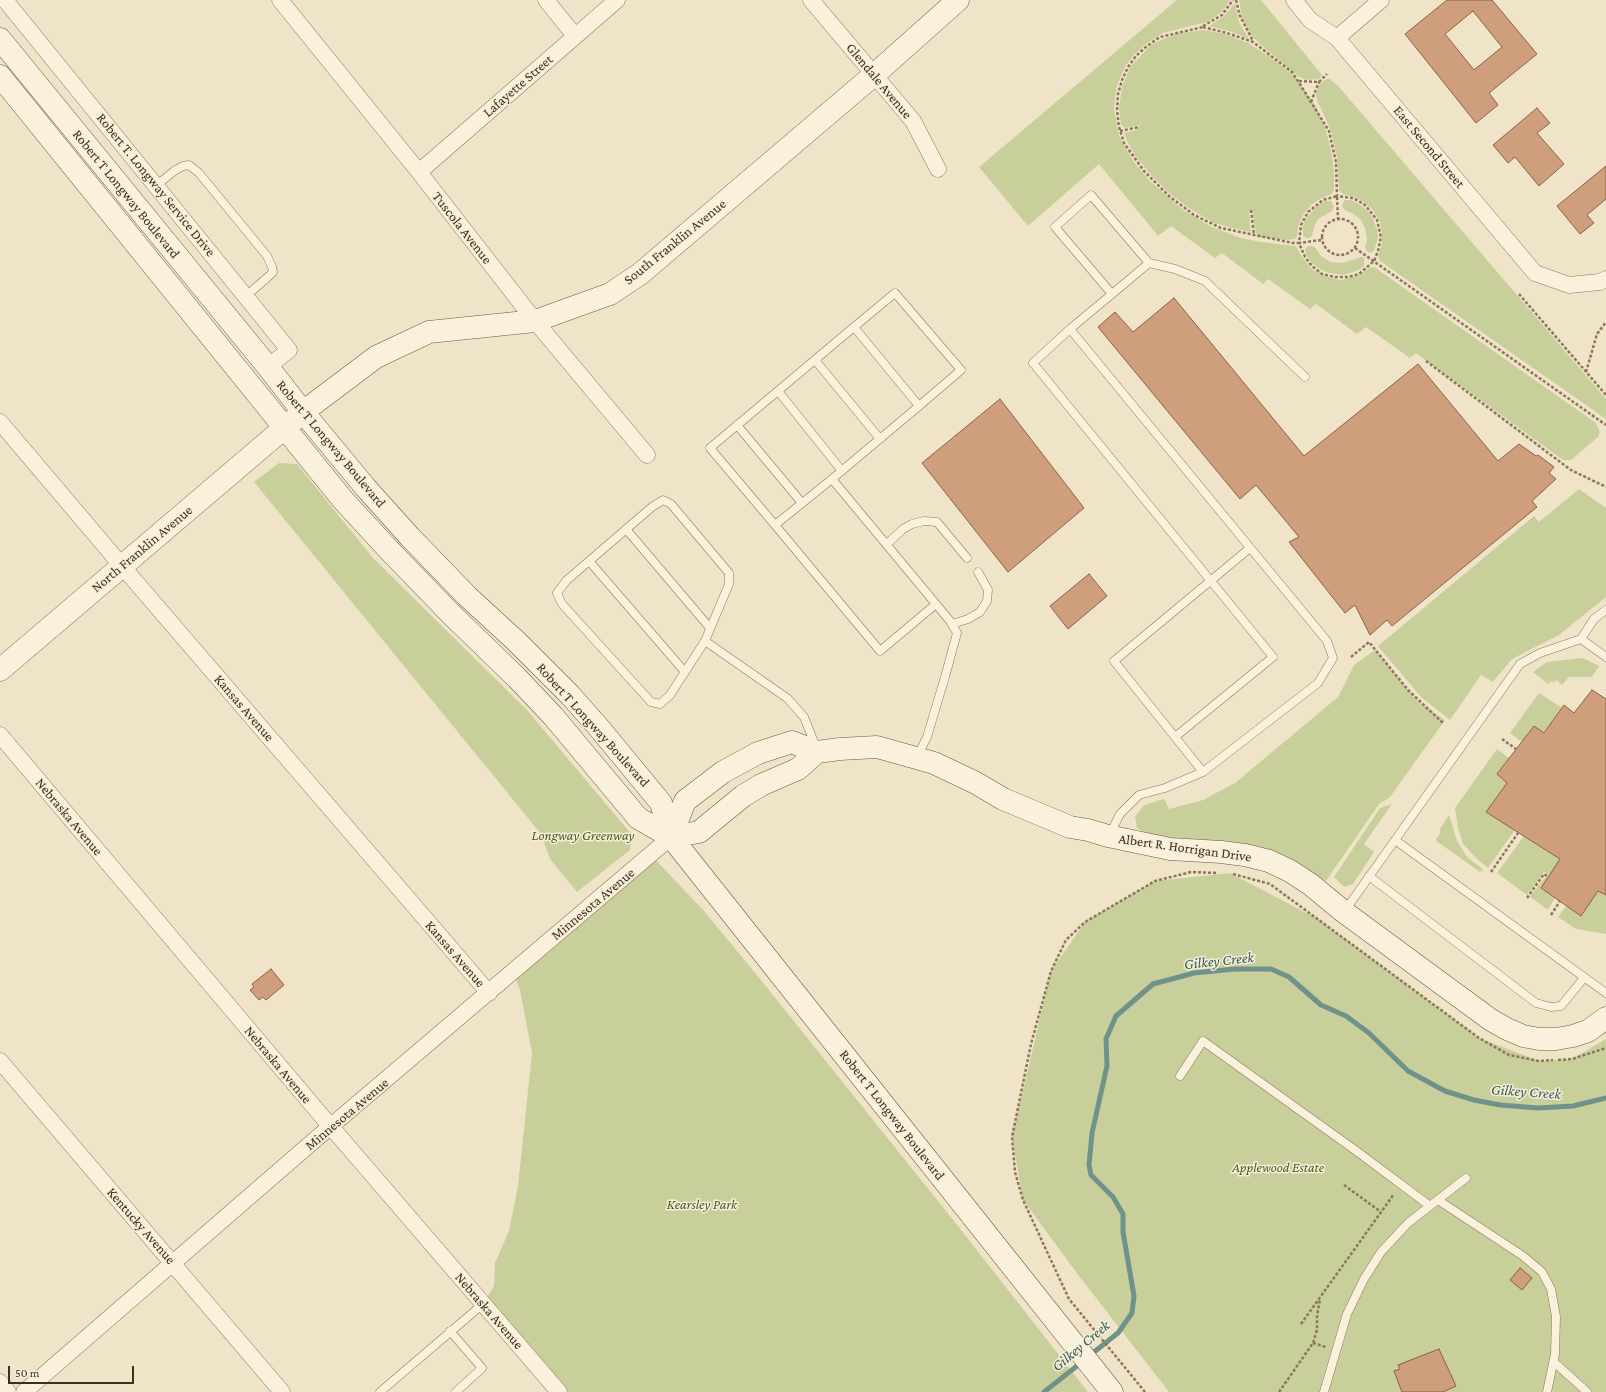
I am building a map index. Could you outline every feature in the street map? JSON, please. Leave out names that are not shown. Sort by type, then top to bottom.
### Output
[{"type":"street","name":"Robert T. Longway Service Drive","points":[[5,0],[157,185],[289,350],[268,367]]},
{"type":"street","name":"Tuscola Avenue","points":[[280,0],[419,172],[535,321],[646,455]]},
{"type":"street","points":[[546,0],[575,36]]},
{"type":"street","name":"Lafayette Street","points":[[419,172],[617,0]]},
{"type":"street","name":"Glendale Avenue","points":[[811,0],[875,74],[913,121],[938,169]]},
{"type":"street","name":"South Franklin Avenue","points":[[284,429],[303,412],[376,356],[429,332],[535,321],[610,294],[640,274],[875,74],[958,0]]},
{"type":"street","name":"East Second Street","points":[[1294,0],[1310,20],[1337,38],[1535,273],[1569,285],[1600,282],[1606,279]]},
{"type":"street","points":[[1337,38],[1381,0]]},
{"type":"street","name":"Robert T Longway Boulevard","points":[[0,39],[366,488],[410,537],[467,596],[516,641],[570,695],[600,729],[661,803],[671,838]]},
{"type":"street","name":"Robert T Longway Boulevard","points":[[0,76],[284,429],[343,500],[388,550],[517,678],[553,716],[638,818],[671,838],[1112,1392]]},
{"type":"street","name":"Kansas Avenue","points":[[0,422],[489,993]]},
{"type":"street","name":"North Franklin Avenue","points":[[0,670],[284,429]]},
{"type":"street","name":"Nebraska Avenue","points":[[0,735],[331,1127],[559,1392]]},
{"type":"street","name":"Albert R. Horrigan Drive","points":[[671,838],[685,801],[723,772],[742,761],[774,747],[792,742],[818,752],[877,747],[917,758],[953,771],[1003,799],[1056,823],[1170,849],[1221,852],[1245,855],[1270,861],[1290,871],[1310,884],[1344,912],[1491,1020],[1518,1034],[1539,1039],[1556,1039],[1573,1036],[1588,1031],[1606,1018]]},
{"type":"street","points":[[671,838],[700,832],[743,796],[761,785],[798,769],[818,752]]},
{"type":"street","name":"Minnesota Avenue","points":[[24,1392],[331,1127],[671,838]]},
{"type":"street","name":"Kentucky Avenue","points":[[0,1061],[282,1392]]},
{"type":"street","points":[[0,1382],[8,1392]]},
{"type":"lane","points":[[157,185],[174,171],[183,166],[189,165],[199,173],[267,256],[273,272],[246,296]]},
{"type":"lane","points":[[1112,294],[1055,227],[1091,195],[1149,263],[1175,269],[1205,281],[1305,376]]},
{"type":"lane","points":[[1149,263],[1070,329],[1033,363],[1273,657],[1175,737]]},
{"type":"lane","points":[[775,525],[961,370],[895,293],[710,448],[880,650],[936,604]]},
{"type":"lane","points":[[854,327],[919,406]]},
{"type":"lane","points":[[1070,329],[1327,641],[1333,658],[1318,683],[1203,772],[1165,788],[1139,795],[1120,814],[1108,836]]},
{"type":"lane","points":[[815,360],[880,439]]},
{"type":"lane","points":[[778,391],[842,470]]},
{"type":"lane","points":[[737,426],[802,503]]},
{"type":"lane","points":[[832,479],[936,604],[952,624],[957,633],[927,737],[917,758]]},
{"type":"lane","points":[[662,500],[671,504],[729,572],[729,584],[704,641],[670,695],[660,704],[651,702],[562,604],[557,592],[567,580],[590,561],[662,500]]},
{"type":"lane","points":[[887,544],[903,529],[912,524],[924,521],[937,522],[967,558]]},
{"type":"lane","points":[[626,529],[710,628]]},
{"type":"lane","points":[[1203,772],[1114,661],[1211,582],[1250,548]]},
{"type":"lane","points":[[590,561],[685,672]]},
{"type":"lane","points":[[952,624],[968,619],[980,612],[986,600],[988,590],[978,572]]},
{"type":"lane","points":[[1344,912],[1520,664],[1540,653],[1581,639],[1594,619],[1606,610]]},
{"type":"lane","points":[[1581,639],[1606,657]]},
{"type":"lane","points":[[704,641],[787,698],[804,717],[818,752]]},
{"type":"lane","points":[[1395,840],[1606,993]]},
{"type":"lane","points":[[1369,876],[1536,1002],[1551,1007],[1561,1006],[1584,978]]},
{"type":"lane","points":[[1180,1076],[1203,1041],[1402,1184],[1430,1206]]},
{"type":"lane","points":[[1324,1392],[1347,1314],[1364,1279],[1381,1252],[1408,1223],[1466,1178]]},
{"type":"lane","points":[[1438,1200],[1523,1256],[1542,1272],[1551,1289],[1556,1317],[1554,1362],[1547,1392]]},
{"type":"lane","points":[[380,1392],[483,1304]]},
{"type":"lane","points":[[450,1331],[482,1368],[456,1392]]},
{"type":"lane","points":[[1554,1362],[1587,1392]]},
{"type":"path","points":[[1233,0],[1222,15],[1203,26],[1160,37],[1136,56],[1128,67],[1118,94],[1117,110],[1120,131],[1124,143],[1144,171],[1168,196],[1194,215],[1221,228],[1293,243],[1321,240]]},
{"type":"path","points":[[1236,0],[1240,16],[1253,42]]},
{"type":"path","points":[[1203,26],[1253,42],[1292,72],[1329,131],[1336,162],[1338,219]]},
{"type":"path","points":[[1311,102],[1318,82],[1327,74]]},
{"type":"path","points":[[1298,81],[1318,82]]},
{"type":"path","points":[[1120,131],[1138,127]]},
{"type":"path","points":[[1337,196],[1352,198],[1366,206],[1377,220],[1381,237],[1374,261],[1359,274],[1335,277],[1322,274],[1312,266],[1305,257],[1299,243],[1301,225],[1308,212],[1323,200],[1337,196]]},
{"type":"path","points":[[1251,210],[1254,235]]},
{"type":"path","points":[[1338,219],[1349,222],[1357,231],[1357,242],[1354,248],[1346,255],[1335,255],[1326,249],[1321,240],[1323,228],[1332,220],[1338,219]]},
{"type":"path","points":[[1354,248],[1606,425]]},
{"type":"path","points":[[1519,294],[1606,395]]},
{"type":"path","points":[[1586,372],[1597,334],[1606,322]]},
{"type":"path","points":[[1426,361],[1571,470],[1606,487]]},
{"type":"path","points":[[1351,657],[1369,642],[1408,690],[1444,724]]},
{"type":"path","points":[[1502,739],[1516,749]]},
{"type":"path","points":[[1491,872],[1518,833]]},
{"type":"path","points":[[1528,898],[1544,874],[1548,877]]},
{"type":"path","points":[[1551,915],[1560,901]]},
{"type":"path","points":[[1301,1324],[1402,1184]]},
{"type":"path","points":[[1344,1185],[1381,1212]]},
{"type":"path","points":[[1279,1392],[1313,1343],[1318,1330],[1317,1316],[1320,1297]]},
{"type":"path","points":[[1100,1337],[1145,1392]]},
{"type":"green space","points":[[1177,0],[1230,0],[1222,12],[1207,22],[1163,33],[1147,43],[1126,65],[1117,85],[1114,108],[1119,136],[1134,162],[1150,181],[1183,210],[1212,227],[1241,238],[1296,246],[1302,257],[1313,270],[1328,277],[1341,280],[1359,275],[1369,268],[1374,267],[1596,423],[1600,432],[1598,437],[1571,460],[1563,460],[1416,353],[1410,358],[1366,327],[1357,334],[1316,304],[1310,309],[1268,279],[1263,284],[1222,253],[1215,258],[1171,226],[1158,236],[1099,164],[1028,226],[979,167]]},
{"type":"green space","points":[[1239,0],[1261,0],[1322,75],[1319,79],[1306,80],[1298,76],[1260,44],[1251,35],[1242,19]]},
{"type":"green space","points":[[1235,3],[1239,22],[1249,39],[1229,31],[1209,26],[1224,16]]},
{"type":"green space","points":[[1204,30],[1225,34],[1248,43],[1270,57],[1292,74],[1316,107],[1325,127],[1334,170],[1334,190],[1332,194],[1311,205],[1303,215],[1298,227],[1297,237],[1295,239],[1285,240],[1259,237],[1256,234],[1252,209],[1249,212],[1251,232],[1214,223],[1190,209],[1169,193],[1136,157],[1128,143],[1124,133],[1136,130],[1140,125],[1125,128],[1121,125],[1119,108],[1122,87],[1130,67],[1151,45],[1163,39],[1180,33]]},
{"type":"green space","points":[[1326,79],[1330,79],[1339,87],[1606,399],[1606,419],[1380,261],[1378,256],[1382,244],[1382,233],[1380,222],[1372,209],[1363,201],[1343,194],[1339,190],[1337,157],[1331,131],[1317,100],[1316,94],[1319,85]]},
{"type":"green space","points":[[1345,200],[1351,200],[1359,204],[1368,211],[1373,219],[1377,229],[1378,238],[1374,251],[1369,253],[1366,250],[1365,247],[1367,239],[1365,228],[1361,220],[1342,207]]},
{"type":"green space","points":[[1326,201],[1331,201],[1334,207],[1332,211],[1318,219],[1312,236],[1306,238],[1303,236],[1303,226],[1307,217],[1318,205]]},
{"type":"green space","points":[[1308,246],[1315,247],[1321,256],[1331,262],[1343,263],[1361,257],[1364,258],[1364,266],[1359,270],[1344,275],[1329,273],[1321,270],[1313,264],[1306,255],[1305,249]]},
{"type":"green space","name":"Longway Greenway","points":[[279,463],[297,464],[373,558],[527,710],[632,835],[630,850],[577,892],[550,859],[541,834],[254,482]]},
{"type":"green space","points":[[1579,489],[1606,508],[1606,597],[1559,635],[1512,659],[1493,682],[1481,675],[1450,720],[1421,697],[1378,646],[1534,516],[1539,522]]},
{"type":"green space","points":[[1375,650],[1417,701],[1445,720],[1390,797],[1379,804],[1326,881],[1281,854],[1237,843],[1150,836],[1137,828],[1135,817],[1144,805],[1164,799],[1169,809],[1203,800],[1235,783],[1338,697],[1354,665]]},
{"type":"green space","points":[[1583,658],[1599,666],[1592,677],[1569,677],[1562,685],[1556,680],[1554,683],[1551,681],[1548,684],[1533,672],[1547,662]]},
{"type":"green space","points":[[1539,693],[1562,708],[1544,733],[1534,726],[1522,742],[1510,733]]},
{"type":"green space","points":[[1497,749],[1509,758],[1497,774],[1507,783],[1486,812],[1515,830],[1488,868],[1463,844],[1458,828],[1455,808]]},
{"type":"green space","points":[[1392,804],[1364,844],[1374,852],[1353,884],[1344,887],[1334,877],[1380,808]]},
{"type":"green space","points":[[1449,815],[1457,841],[1467,857],[1484,870],[1480,872],[1435,840],[1440,834],[1440,829]]},
{"type":"green space","points":[[1524,836],[1560,859],[1550,875],[1544,872],[1527,895],[1497,873]]},
{"type":"green space","name":"Kearsley Park","points":[[651,855],[704,911],[756,974],[950,1216],[1088,1392],[559,1392],[483,1304],[494,1286],[495,1263],[509,1231],[518,1186],[532,1053],[520,990],[513,972]]},
{"type":"green space","name":"Applewood Estate","points":[[1230,873],[1318,919],[1479,1038],[1539,1061],[1572,1059],[1606,1039],[1606,1392],[1169,1392],[1076,1272],[1023,1200],[1012,1137],[1051,971],[1085,922],[1155,881]]},
{"type":"green space","points":[[1545,877],[1548,878],[1541,888],[1555,898],[1548,910],[1530,897]]},
{"type":"green space","points":[[1598,891],[1606,895],[1606,934],[1576,929],[1558,917],[1566,906],[1581,916]]},
{"type":"building","points":[[1447,0],[1492,0],[1537,54],[1489,93],[1498,105],[1476,123],[1405,34]],"holes":[[[1473,11],[1502,47],[1474,70],[1445,34]]]},
{"type":"building","points":[[1537,108],[1550,123],[1537,133],[1564,164],[1539,186],[1515,157],[1508,163],[1493,145]]},
{"type":"building","points":[[1606,166],[1606,199],[1587,215],[1594,223],[1580,234],[1557,206]]},
{"type":"building","points":[[1174,298],[1304,456],[1418,364],[1498,461],[1519,444],[1536,456],[1538,455],[1554,467],[1549,473],[1556,479],[1532,501],[1537,507],[1392,626],[1387,620],[1370,635],[1355,605],[1345,613],[1289,542],[1299,537],[1256,485],[1240,499],[1098,327],[1115,312],[1133,332]]},
{"type":"building","points":[[1000,399],[1084,508],[1008,572],[922,463]]},
{"type":"building","points":[[1089,574],[1107,596],[1068,629],[1050,606]]},
{"type":"building","points":[[1592,690],[1606,699],[1606,895],[1598,891],[1581,916],[1541,888],[1560,859],[1486,812],[1507,783],[1497,774],[1534,726],[1544,733],[1564,705],[1574,713]]},
{"type":"building","points":[[271,969],[284,985],[266,1000],[263,997],[259,1000],[250,990],[254,987],[252,984]]},
{"type":"building","points":[[1520,1268],[1532,1278],[1522,1290],[1510,1280]]},
{"type":"building","points":[[1439,1349],[1456,1386],[1443,1392],[1402,1392],[1394,1371],[1400,1369],[1398,1365]]},
{"type":"waterway","name":"Gilkey Creek","points":[[1089,1356],[1118,1333],[1132,1313],[1134,1296],[1123,1232],[1123,1214],[1113,1197],[1091,1175],[1089,1165],[1092,1133],[1107,1066],[1106,1039],[1116,1016],[1153,984],[1194,973],[1235,969],[1271,969],[1289,977],[1321,1005],[1346,1016],[1369,1033],[1408,1071],[1445,1091],[1474,1100],[1500,1105],[1538,1108],[1573,1106],[1606,1098]]},
{"type":"waterway","name":"Gilkey Creek","points":[[1044,1392],[1082,1362]]}]
